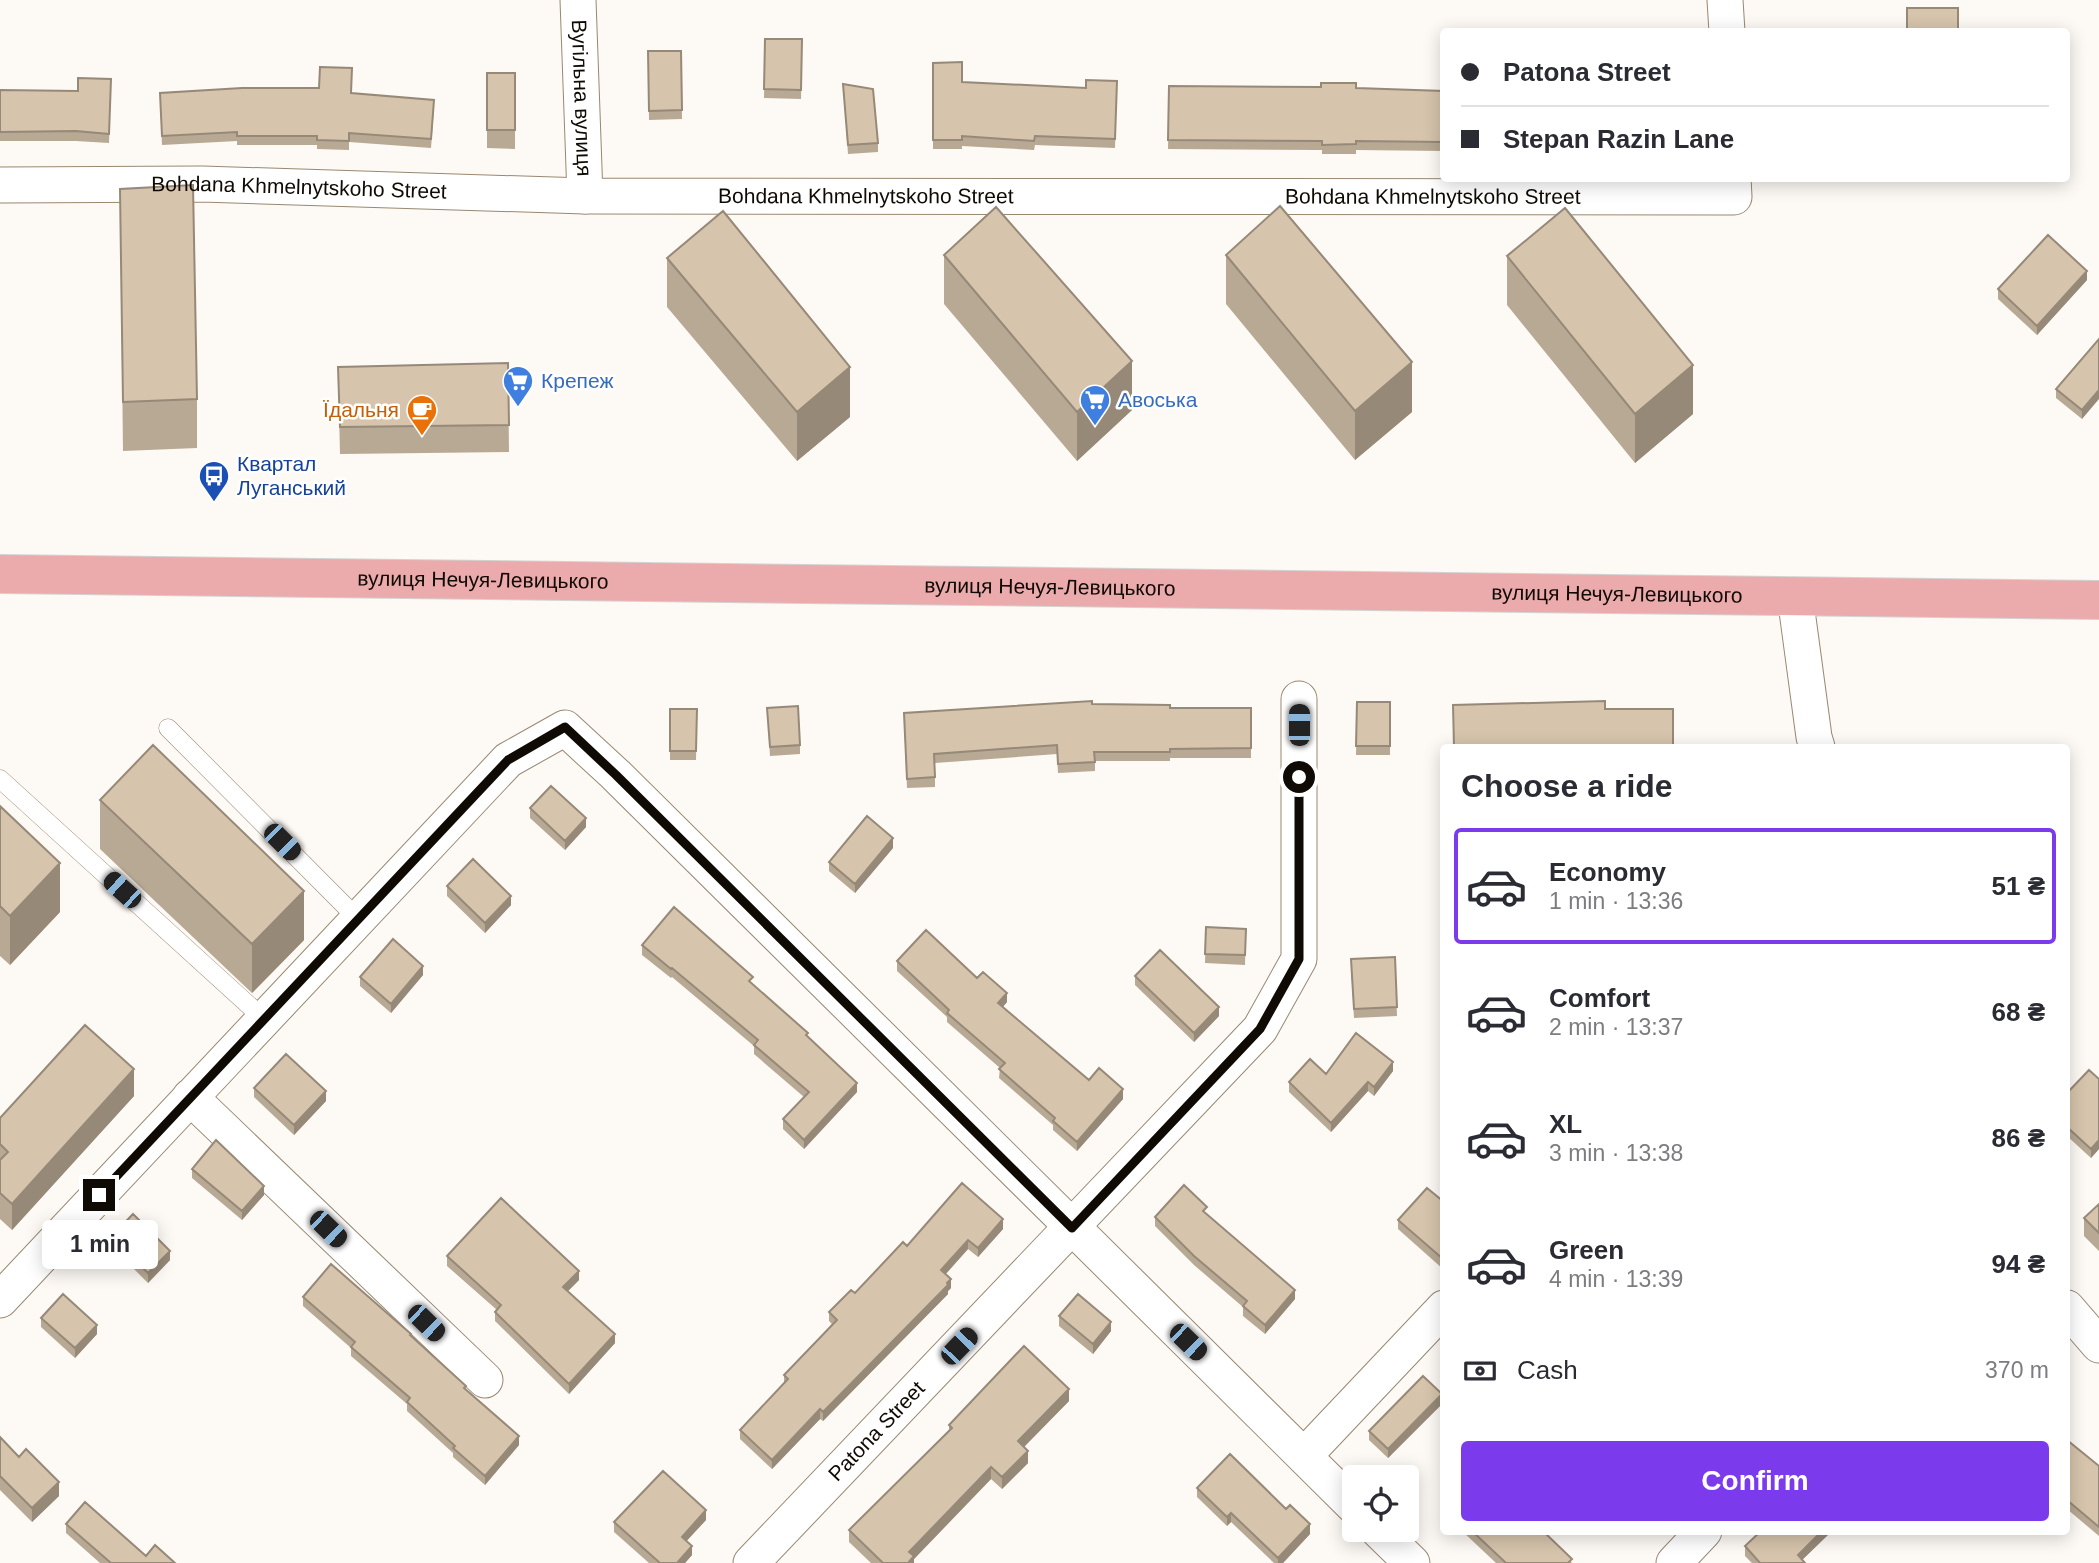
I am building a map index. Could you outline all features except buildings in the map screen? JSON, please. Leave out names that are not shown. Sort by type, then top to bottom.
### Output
[{"type":"main road","name":"вулиця Нечуя-Левицького","points":[[0,574],[2099,600]]},
{"type":"street","name":"Вугільна вулиця","points":[[578,0],[585,196]]},
{"type":"street","points":[[1726,0],[1727,28]]},
{"type":"street","name":"Bohdana Khmelnytskoho Street","points":[[0,185],[202,184],[585,196],[1733,188]]},
{"type":"street","points":[[1795,596],[1816,744]]},
{"type":"street","name":"Patona Street","points":[[751,1563],[1260,1029],[1299,959],[1299,699]]},
{"type":"street","points":[[3,1293],[508,760],[565,727],[1342,1494]]},
{"type":"street","points":[[190,1097],[485,1380]]},
{"type":"street","points":[[2070,1311],[2099,1345]]},
{"type":"street","points":[[1304,1456],[1440,1312]]},
{"type":"street","points":[[1674,1563],[1700,1535]]},
{"type":"street","points":[[1390,1542],[1412,1563]]},
{"type":"lane","points":[[168,728],[358,919]]},
{"type":"lane","points":[[0,779],[264,1019]]},
{"type":"place","name":"Крепеж","points":[[518,408]]},
{"type":"place","name":"Авоська","points":[[1095,427]]},
{"type":"place","name":"Їдальня","points":[[422,437]]},
{"type":"place","name":"Квартал Луганський","points":[[214,503]]},
{"type":"route","points":[[99,1195],[508,760],[565,727],[1072,1228],[1260,1029],[1299,959],[1299,777]]}]
